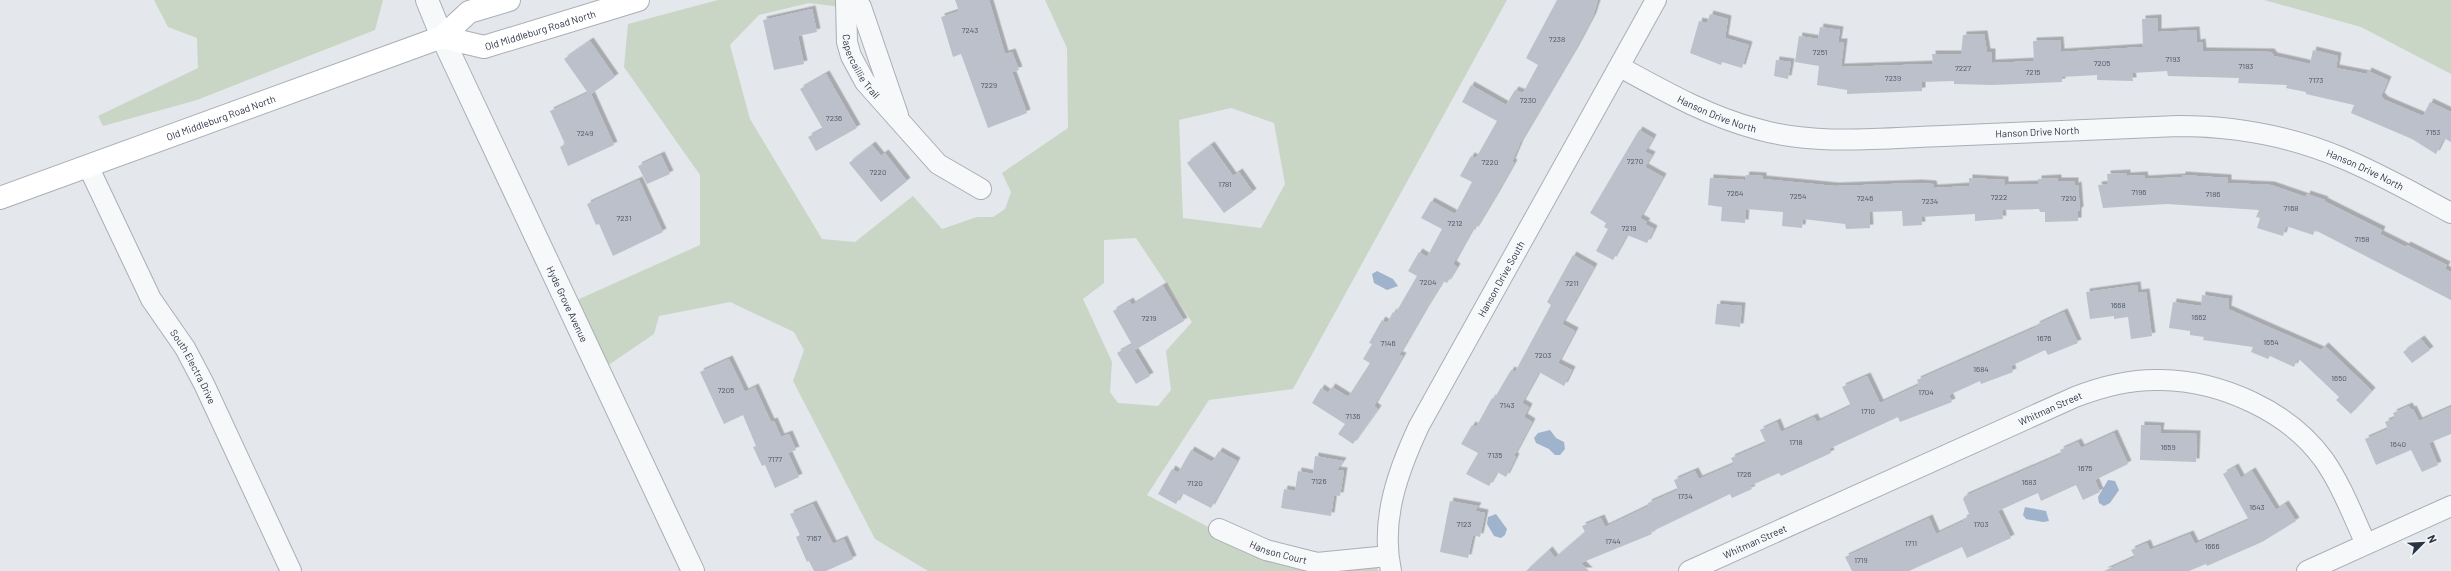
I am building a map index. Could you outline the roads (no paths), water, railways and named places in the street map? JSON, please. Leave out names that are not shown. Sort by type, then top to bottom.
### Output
[{"type":"main road","name":"Old Middleburg Road North","points":[[0,198],[442,37],[469,12],[509,0]]},
{"type":"main road","name":"Old Middleburg Road North","points":[[442,37],[484,47],[638,0]]},
{"type":"street","name":"Hyde Grove Avenue","points":[[427,0],[442,37],[693,571]]},
{"type":"street","name":"Capercaillie Trail","points":[[846,0],[847,42],[851,56],[865,82],[938,164],[981,189]]},
{"type":"street","name":"Capercaillie Trail","points":[[856,0],[861,7],[884,70],[901,123]]},
{"type":"street","name":"Hanson Drive South","points":[[1390,564],[1389,524],[1394,489],[1414,438],[1656,0]]},
{"type":"street","name":"Hanson Drive North","points":[[1620,67],[1673,96],[1718,116],[1758,130],[1800,137],[1858,139],[2178,126],[2213,126],[2247,130],[2292,140],[2342,158],[2451,213]]},
{"type":"street","name":"South Electra Drive","points":[[88,166],[151,299],[185,348],[204,384],[291,571]]},
{"type":"street","name":"Whitman Street","points":[[1689,571],[2075,397],[2105,386],[2161,380],[2206,386],[2236,395],[2268,411],[2299,433],[2324,460],[2341,489],[2366,544]]},
{"type":"street","points":[[2307,571],[2451,506]]},
{"type":"street","name":"Hanson Court","points":[[1219,529],[1266,550],[1317,563],[1390,564]]},
{"type":"water","points":[[1377,271],[1393,279],[1398,286],[1387,290],[1374,283],[1372,274]]},
{"type":"water","points":[[1550,430],[1556,438],[1564,442],[1565,449],[1560,455],[1555,455],[1549,449],[1536,443],[1534,438],[1538,433]]},
{"type":"water","points":[[2108,480],[2115,481],[2119,490],[2110,503],[2104,506],[2099,503],[2098,497]]},
{"type":"water","points":[[2025,507],[2046,511],[2049,521],[2043,522],[2026,519],[2023,515]]},
{"type":"water","points":[[1496,514],[1507,529],[1505,535],[1501,538],[1494,536],[1487,524],[1488,517]]}]
